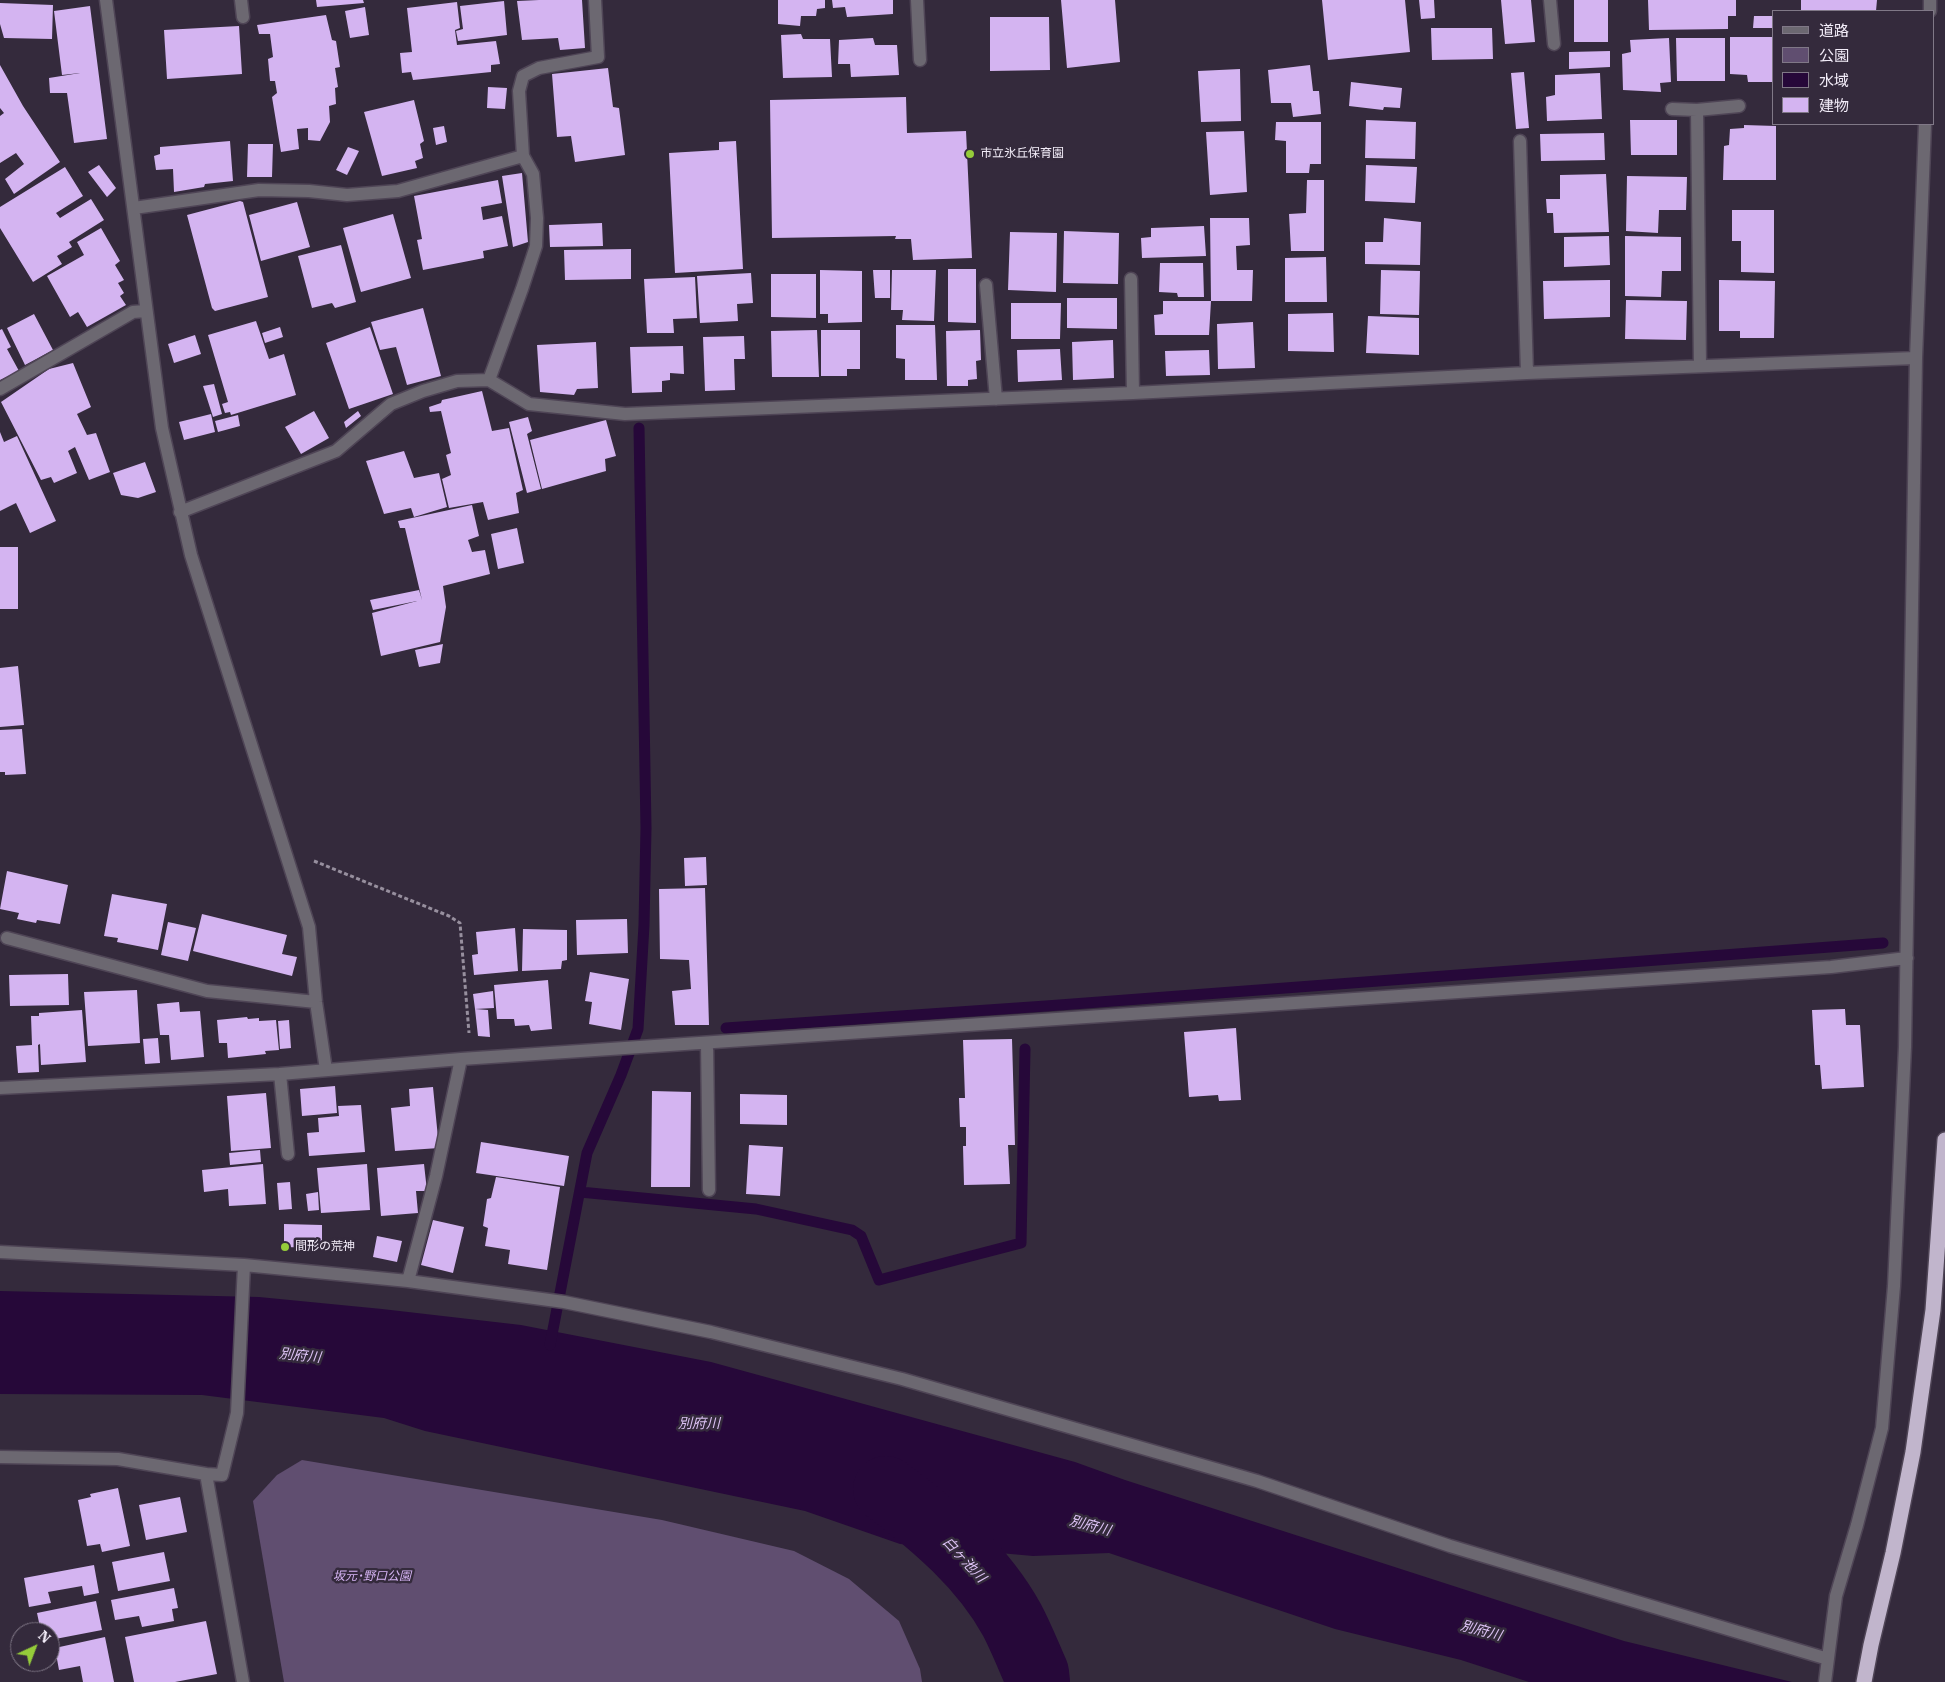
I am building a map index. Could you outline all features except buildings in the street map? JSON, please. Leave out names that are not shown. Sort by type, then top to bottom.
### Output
[{"type":"highway","points":[[1864,1682],[1913,1452],[1933,1310],[1945,1140]]},
{"type":"street","points":[[106,0],[134,208],[145,311],[162,428],[190,555],[309,927],[316,1002],[326,1070]]},
{"type":"street","points":[[240,0],[243,17]]},
{"type":"street","points":[[488,380],[536,246],[537,218],[533,174],[524,156],[519,91],[523,76],[539,68],[598,58],[595,0]]},
{"type":"street","points":[[917,0],[920,60]]},
{"type":"street","points":[[1550,0],[1554,44]]},
{"type":"street","points":[[1672,109],[1697,110],[1739,106]]},
{"type":"street","points":[[1697,110],[1700,366]]},
{"type":"street","points":[[1825,1682],[1836,1596],[1857,1525],[1882,1428],[1894,1286],[1905,1047],[1916,358],[1925,125]]},
{"type":"street","points":[[1520,141],[1527,373]]},
{"type":"street","points":[[134,208],[258,190],[309,191],[347,195],[398,191],[524,156]]},
{"type":"street","points":[[1130,279],[1133,393]]},
{"type":"street","points":[[986,285],[996,399]]},
{"type":"street","points":[[0,389],[133,312],[145,311]]},
{"type":"street","points":[[180,512],[336,451],[391,404],[423,391],[456,381],[488,380],[529,404],[625,414],[1133,393],[1527,373],[1916,358]]},
{"type":"street","points":[[8,938],[207,991],[316,1002]]},
{"type":"street","points":[[0,1088],[280,1074],[649,1046],[1821,968],[1906,958]]},
{"type":"street","points":[[707,1043],[709,1190]]},
{"type":"street","points":[[408,1281],[466,1059]]},
{"type":"street","points":[[280,1074],[288,1154]]},
{"type":"street","points":[[0,1252],[244,1265],[408,1281],[564,1302],[711,1332],[902,1379],[1257,1481],[1450,1546],[1828,1659]]},
{"type":"street","points":[[0,1457],[118,1459],[222,1475],[236,1413],[244,1265]]},
{"type":"street","points":[[206,1474],[243,1682]]},
{"type":"path","points":[[284,848],[449,916],[460,923],[466,1059]]},
{"type":"green space","name":"坂元･野口公園","points":[[302,1460],[662,1520],[794,1551],[849,1579],[899,1621],[920,1669],[922,1682],[284,1682],[253,1501],[277,1475]]},
{"type":"water","name":"別府川","points":[[0,1291],[259,1297],[382,1309],[521,1325],[711,1362],[1075,1462],[1125,1480],[1624,1641],[1792,1682],[1529,1682],[1461,1660],[1335,1629],[1109,1553],[1033,1556],[900,1544],[805,1511],[425,1431],[384,1418],[202,1395],[0,1394]]},
{"type":"waterway","points":[[550,1345],[587,1153],[621,1075],[638,1029],[644,925],[646,828],[639,428]]},
{"type":"waterway","points":[[726,1028],[1046,1006],[1883,943]]},
{"type":"waterway","points":[[580,1192],[756,1209],[852,1230],[861,1236],[879,1280],[1021,1243],[1025,1049]]},
{"type":"waterway","name":"白ヶ池川","points":[[886,1489],[939,1532],[987,1582],[1012,1620],[1036,1673],[1037,1682]]},
{"type":"place","name":"市立氷丘保育園","points":[[970,154]]},
{"type":"place","name":"間形の荒神","points":[[285,1247]]}]
